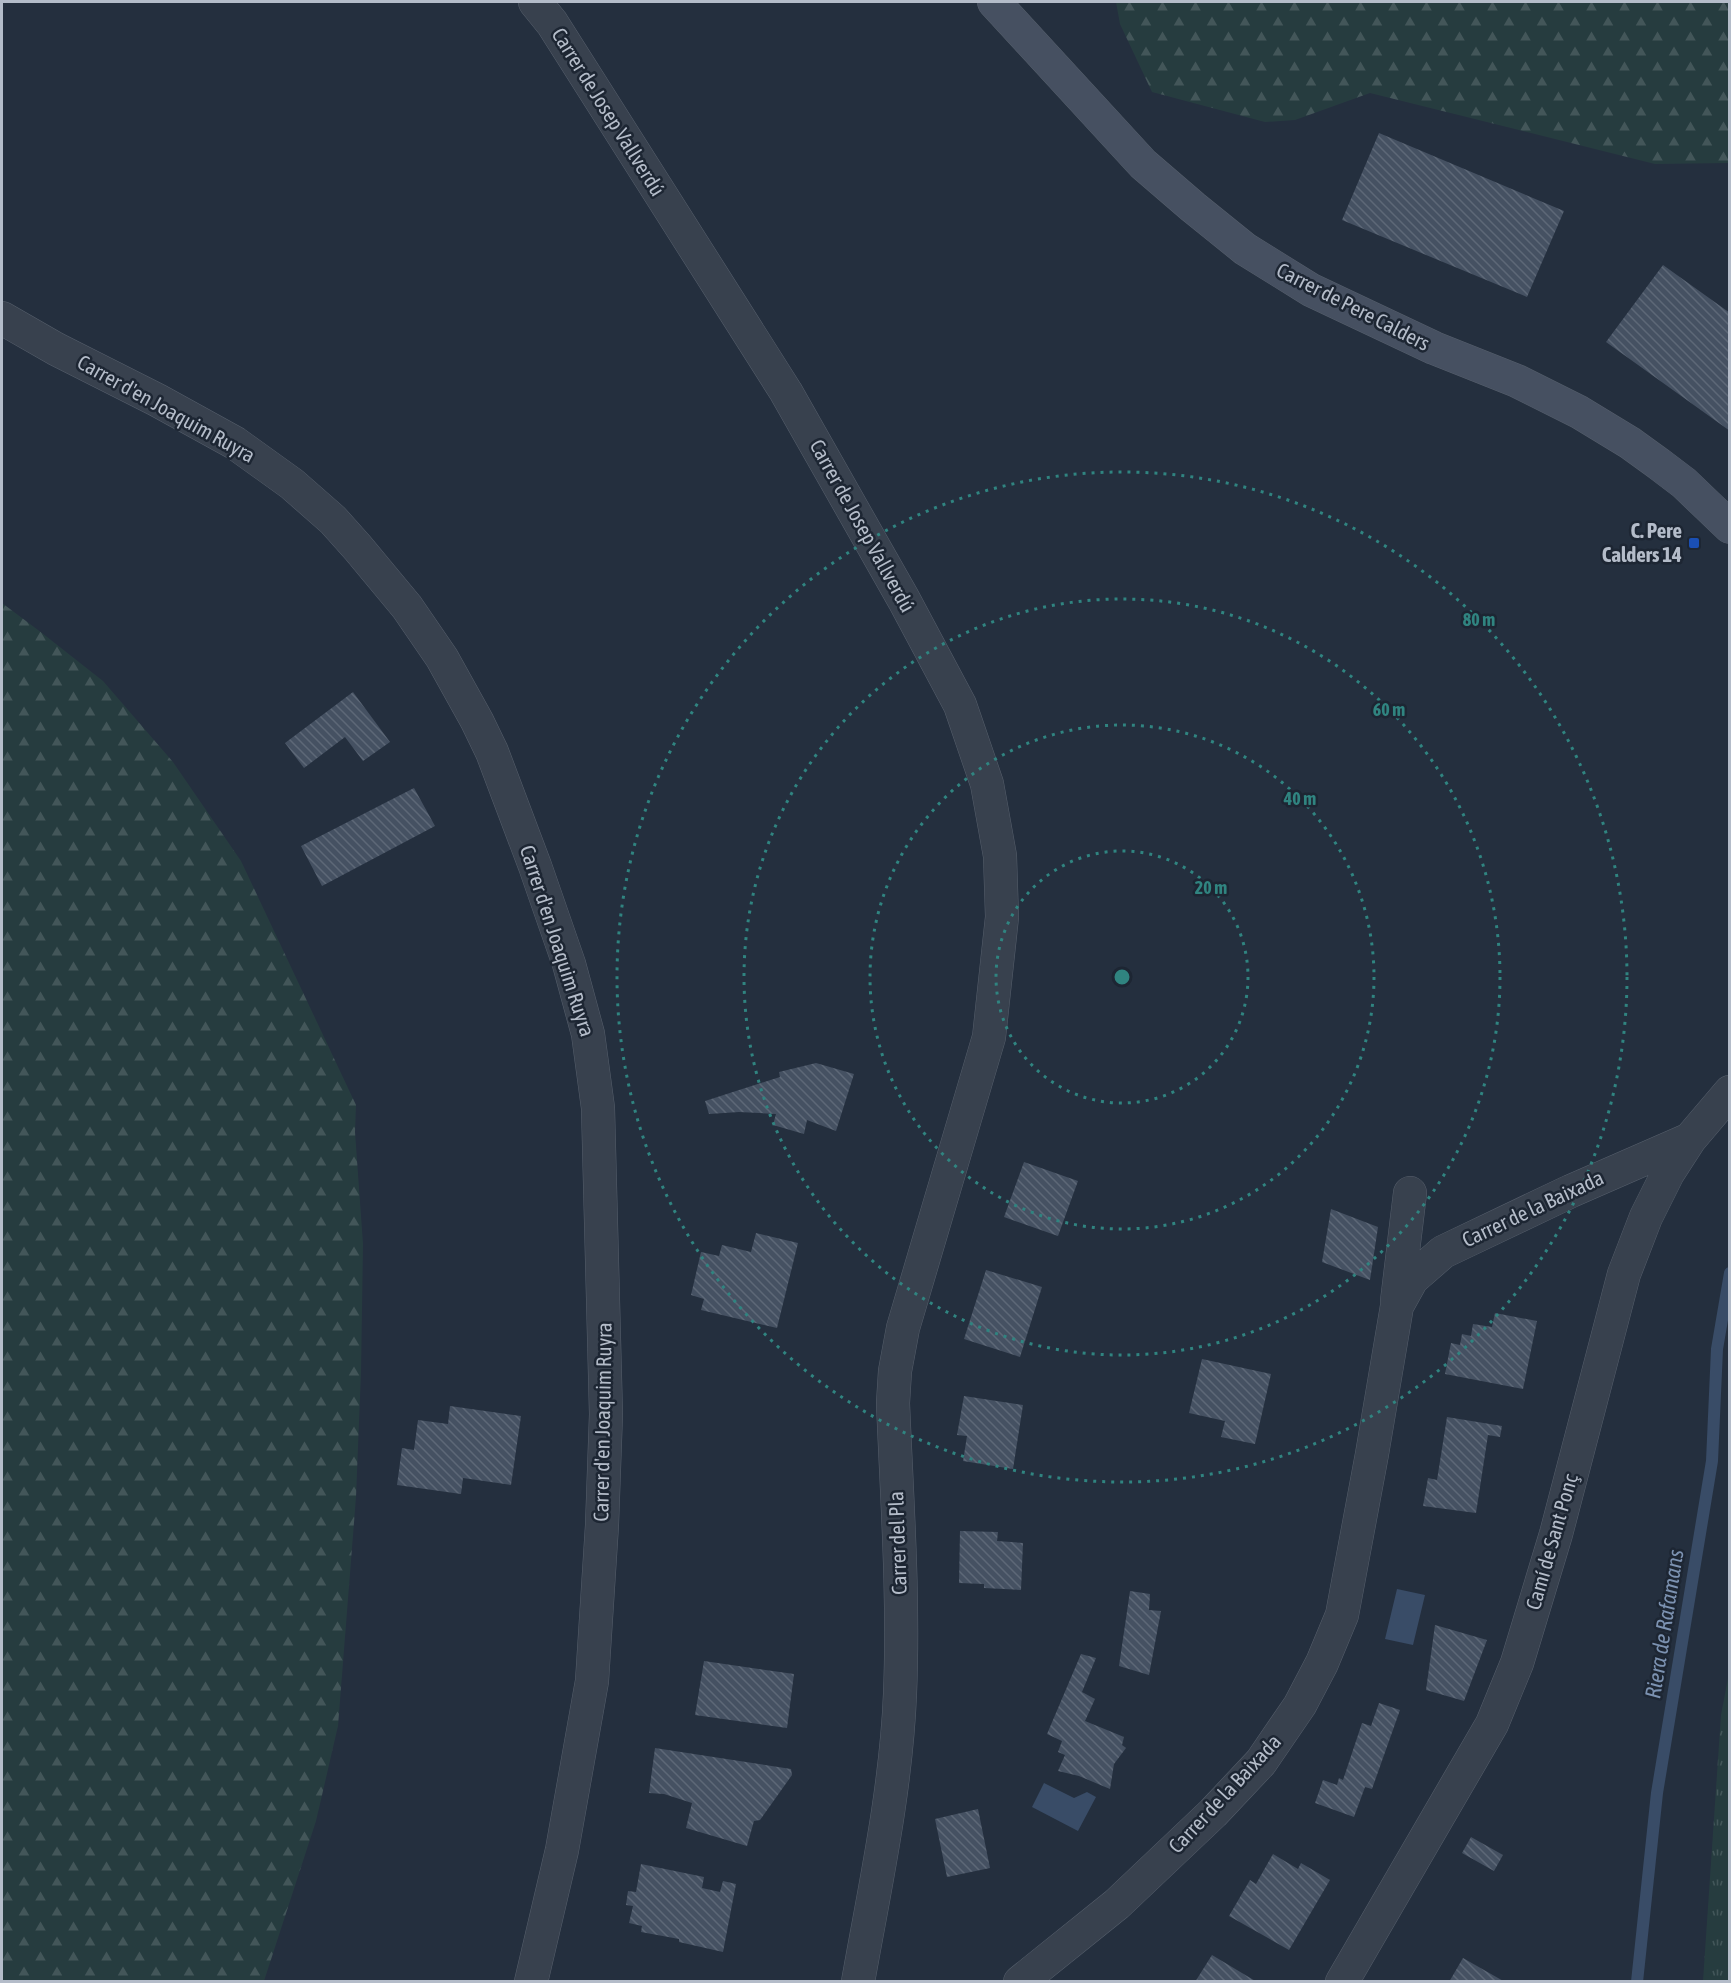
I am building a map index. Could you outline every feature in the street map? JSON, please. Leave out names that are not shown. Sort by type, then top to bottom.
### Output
[{"type":"street","name":"Carrer de Josep Vallverdú","points":[[535,2],[552,23],[786,392],[904,600],[960,705],[987,784],[1000,856],[1002,917],[989,1037],[968,1111]]},
{"type":"street","name":"Carrer de Pere Calders","points":[[994,2],[1143,164],[1245,249],[1311,290],[1434,348],[1517,381],[1579,412],[1630,443],[1684,483],[1730,527]]},
{"type":"street","name":"Carrer d'en Joaquim Ruyra","points":[[2,318],[235,443],[292,484],[333,520],[358,548],[407,607],[441,658],[477,721],[492,752],[569,964],[588,1034],[598,1108],[605,1382],[602,1525],[592,1681],[562,1850],[531,1982]]},
{"type":"street","name":"Camí de Sant Ponç","points":[[1342,1982],[1492,1724],[1513,1673],[1556,1534],[1624,1274],[1646,1217],[1668,1173],[1690,1139],[1730,1092]]},
{"type":"street","name":"Carrer del Pla","points":[[858,1982],[891,1796],[900,1694],[901,1615],[893,1403],[895,1371],[903,1328],[968,1111]]},
{"type":"street","name":"Carrer de la Baixada","points":[[1397,1306],[1412,1279],[1443,1252],[1571,1191],[1690,1139]]},
{"type":"street","name":"Carrer de la Baixada","points":[[1020,1982],[1117,1904],[1213,1813],[1261,1762],[1300,1705],[1322,1663],[1342,1615],[1397,1306],[1410,1193]]},
{"type":"green space","points":[[1116,2],[1729,2],[1729,163],[1655,164],[1370,93],[1295,120],[1265,122],[1152,92],[1120,24]]},
{"type":"green space","points":[[2,603],[103,681],[173,762],[241,861],[356,1105],[355,1132],[363,1244],[361,1372],[356,1497],[338,1726],[316,1821],[264,1981],[2,1981]]},
{"type":"green space","points":[[1729,1673],[1729,1981],[1703,1981],[1721,1715]]},
{"type":"water","points":[[1397,1589],[1425,1595],[1413,1645],[1385,1639]]},
{"type":"water","points":[[1044,1783],[1074,1798],[1087,1792],[1096,1797],[1078,1831],[1032,1807]]},
{"type":"building","points":[[1379,133],[1564,211],[1527,297],[1342,220]]},
{"type":"building","points":[[1663,265],[1730,313],[1730,431],[1606,342]]},
{"type":"building","points":[[353,692],[390,742],[363,761],[345,737],[304,768],[285,743]]},
{"type":"building","points":[[414,788],[435,826],[322,886],[301,846]]},
{"type":"building","points":[[816,1063],[854,1074],[836,1131],[807,1120],[804,1134],[773,1125],[776,1114],[739,1112],[709,1114],[705,1101],[780,1077],[779,1072]]},
{"type":"building","points":[[1024,1162],[1078,1181],[1058,1236],[1004,1217]]},
{"type":"building","points":[[1331,1209],[1378,1227],[1370,1280],[1322,1262]]},
{"type":"building","points":[[756,1233],[798,1243],[777,1328],[701,1310],[704,1299],[691,1295],[701,1252],[719,1256],[722,1245],[751,1252]]},
{"type":"building","points":[[986,1270],[1042,1287],[1020,1357],[964,1339]]},
{"type":"building","points":[[1495,1313],[1537,1321],[1523,1389],[1445,1374],[1451,1343],[1460,1345],[1462,1334],[1471,1336],[1473,1324],[1492,1327]]},
{"type":"building","points":[[1202,1359],[1271,1374],[1255,1444],[1221,1437],[1225,1421],[1189,1413]]},
{"type":"building","points":[[964,1396],[1023,1405],[1013,1469],[963,1461],[967,1436],[957,1435]]},
{"type":"building","points":[[450,1406],[521,1416],[511,1485],[463,1478],[461,1494],[397,1485],[402,1448],[414,1450],[418,1420],[448,1424]]},
{"type":"building","points":[[1447,1417],[1502,1426],[1500,1437],[1488,1435],[1476,1513],[1423,1506],[1428,1478],[1437,1480]]},
{"type":"building","points":[[960,1531],[998,1532],[997,1541],[1023,1543],[1021,1590],[984,1588],[984,1584],[959,1583]]},
{"type":"building","points":[[1130,1591],[1150,1594],[1149,1610],[1161,1611],[1149,1675],[1119,1666]]},
{"type":"building","points":[[1435,1625],[1487,1640],[1464,1701],[1426,1690]]},
{"type":"building","points":[[1081,1654],[1096,1658],[1082,1692],[1095,1699],[1085,1721],[1124,1737],[1122,1745],[1126,1748],[1114,1764],[1110,1789],[1079,1776],[1058,1771],[1065,1755],[1058,1752],[1062,1741],[1047,1734]]},
{"type":"building","points":[[704,1661],[794,1674],[787,1728],[695,1715]]},
{"type":"building","points":[[1379,1703],[1400,1710],[1372,1789],[1365,1787],[1354,1817],[1315,1803],[1323,1780],[1337,1785],[1339,1778],[1343,1780],[1362,1723],[1371,1726]]},
{"type":"building","points":[[655,1748],[791,1769],[792,1775],[760,1820],[754,1821],[747,1846],[686,1828],[692,1803],[664,1794],[649,1793]]},
{"type":"building","points":[[978,1809],[990,1868],[947,1877],[935,1819]]},
{"type":"building","points":[[1471,1837],[1503,1855],[1494,1871],[1462,1853]]},
{"type":"building","points":[[1273,1854],[1298,1869],[1301,1863],[1330,1880],[1289,1950],[1229,1916],[1250,1880],[1256,1884]]},
{"type":"building","points":[[641,1864],[704,1877],[702,1888],[720,1892],[723,1881],[736,1884],[723,1952],[679,1942],[679,1939],[641,1932],[642,1926],[629,1923],[633,1906],[626,1905],[628,1891],[636,1892]]},
{"type":"building","points":[[1212,1955],[1257,1982],[1195,1982]]},
{"type":"building","points":[[1463,1958],[1505,1982],[1449,1982]]},
{"type":"waterway","name":"Riera de Rafamans","points":[[1637,1982],[1657,1793],[1712,1461],[1717,1349],[1730,1273]]},
{"type":"place","name":"C. Pere Calders 14","points":[[1694,543]]}]
